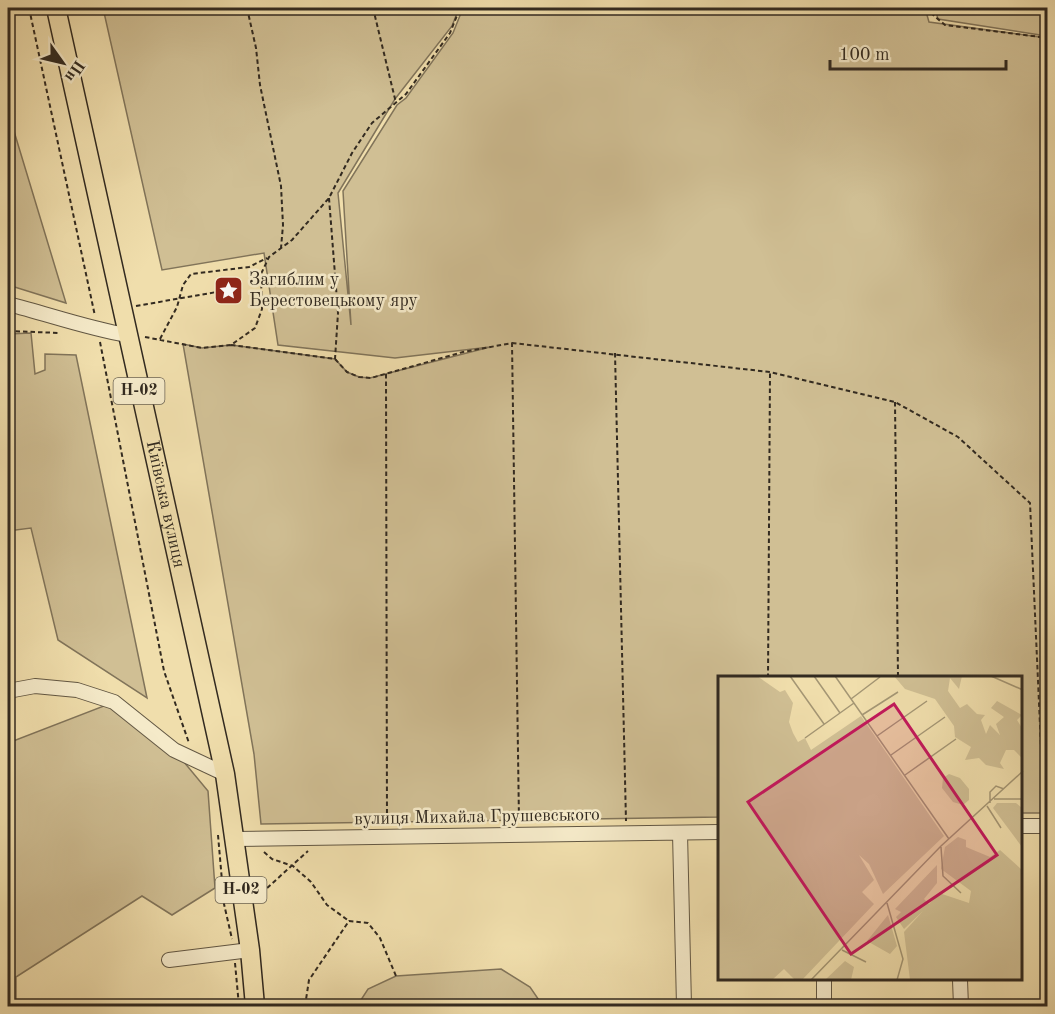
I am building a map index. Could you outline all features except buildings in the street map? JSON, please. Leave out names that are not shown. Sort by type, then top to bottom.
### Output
[{"type":"main road","name":"Київська вулиця","points":[[56,8],[225,774],[243,909],[242,950],[255,1006]]},
{"type":"street","points":[[8,304],[64,318],[98,330],[127,334]]},
{"type":"street","points":[[8,691],[35,686],[77,690],[114,702],[174,750],[225,774]]},
{"type":"street","points":[[1022,826],[1046,826]]},
{"type":"street","name":"вулиця Михайла Грушевського","points":[[235,838],[718,832]]},
{"type":"street","points":[[680,833],[684,1006]]},
{"type":"street","points":[[170,960],[242,950]]},
{"type":"street","points":[[824,981],[824,1006]]},
{"type":"street","points":[[960,981],[961,1006]]},
{"type":"path","points":[[29,8],[98,330],[164,671],[193,752]]},
{"type":"path","points":[[247,8],[281,186],[282,248]]},
{"type":"path","points":[[373,8],[396,103]]},
{"type":"path","points":[[160,339],[180,298],[183,285],[191,274],[249,267],[269,257],[292,240],[329,198],[352,153],[372,123],[406,94],[450,33],[460,8]]},
{"type":"path","points":[[925,8],[945,25],[1047,38]]},
{"type":"path","points":[[329,198],[338,313],[335,359]]},
{"type":"path","points":[[231,345],[255,328],[260,318],[261,274],[269,257]]},
{"type":"path","points":[[121,309],[228,290]]},
{"type":"path","points":[[8,331],[63,333]]},
{"type":"path","points":[[127,334],[202,348],[231,345],[335,359],[347,372],[359,377],[370,378],[463,352],[513,343],[770,372],[896,402],[958,437],[1030,503],[1046,826]]},
{"type":"path","points":[[513,343],[519,835]]},
{"type":"path","points":[[615,353],[626,833]]},
{"type":"path","points":[[768,676],[770,372]]},
{"type":"path","points":[[386,373],[387,837]]},
{"type":"path","points":[[896,402],[898,676]]},
{"type":"path","points":[[238,1006],[242,950],[224,904],[235,838],[259,848],[272,859],[292,866],[311,882],[327,905],[349,921],[368,923],[380,938],[396,976]]},
{"type":"path","points":[[243,909],[292,866],[319,838]]},
{"type":"path","points":[[305,1006],[309,980],[349,921]]},
{"type":"shaded area","points":[[103,8],[459,8],[452,26],[395,99],[338,193],[351,325],[343,191],[397,105],[406,98],[453,33],[463,8],[925,8],[929,22],[1047,38],[1047,813],[1022,813],[1022,676],[718,676],[718,817],[261,824],[254,754],[183,344],[202,348],[231,345],[335,359],[347,372],[359,377],[370,378],[490,347],[395,358],[278,345],[264,253],[162,270]]},
{"type":"shaded area","points":[[935,8],[1047,8],[1047,36],[938,19]]},
{"type":"shaded area","points":[[10,118],[66,303],[8,285],[8,119]]},
{"type":"shaded area","points":[[31,333],[35,374],[45,370],[45,354],[76,355],[147,698],[58,640],[31,528],[8,531],[8,334]]},
{"type":"shaded area","points":[[114,702],[174,750],[208,791],[215,888],[172,915],[142,896],[16,977],[16,1006],[8,1006],[8,743]]},
{"type":"shaded area","points":[[501,969],[530,987],[543,1006],[357,1006],[368,989],[396,976]]},
{"type":"place","name":"Загиблим у Берестовецькому яру","points":[[228,290]]}]
